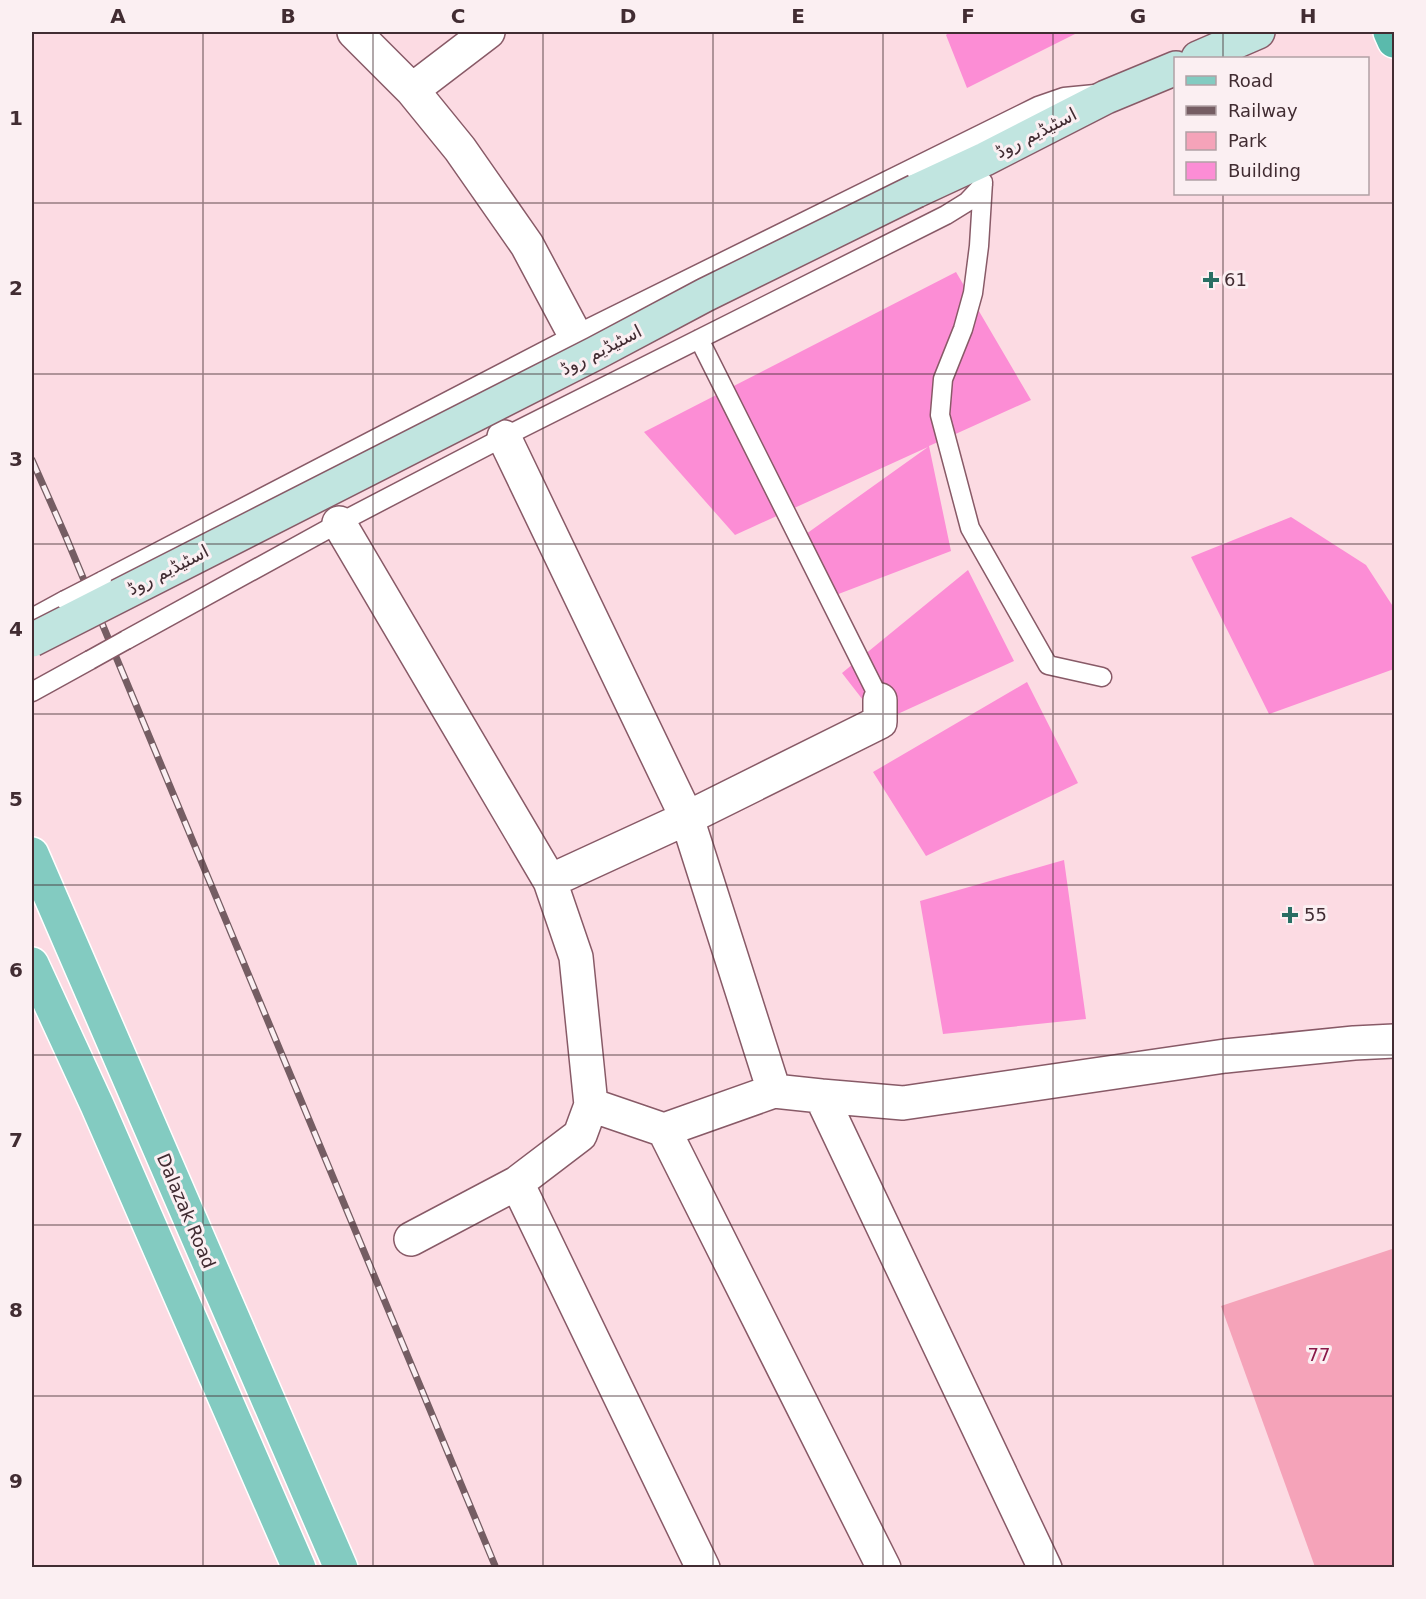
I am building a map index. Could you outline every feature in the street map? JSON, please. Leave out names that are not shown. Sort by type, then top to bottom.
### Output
[{"type":"highway","points":[[1390,32],[1395,41]]},
{"type":"main road","name":"اسٹیڈیم روڈ","points":[[1196,57],[1224,32]]},
{"type":"main road","name":"اسٹیڈیم روڈ","points":[[1201,57],[1258,32]]},
{"type":"main road","name":"اسٹیڈیم روڈ","points":[[32,640],[596,353],[705,295],[916,191],[984,172],[1119,92],[1174,69]]},
{"type":"main road","name":"Dalazak Road","points":[[32,854],[341,1568]]},
{"type":"main road","points":[[32,964],[97,1106],[299,1568]]},
{"type":"street","points":[[354,32],[412,90],[460,149],[527,245],[575,335]]},
{"type":"street","points":[[412,90],[488,32]]},
{"type":"street","points":[[504,437],[687,818],[774,1091]]},
{"type":"street","points":[[339,523],[550,881],[576,957],[591,1105],[579,1135],[518,1183],[411,1239]]},
{"type":"street","points":[[550,881],[687,818],[880,722],[880,700]]},
{"type":"street","points":[[591,1105],[664,1130],[774,1091],[903,1103],[1225,1056],[1395,1041]]},
{"type":"street","points":[[821,1096],[1045,1568]]},
{"type":"street","points":[[664,1130],[884,1568]]},
{"type":"street","points":[[518,1183],[703,1568]]},
{"type":"lane","points":[[32,618],[575,335],[1038,106],[1064,97],[1119,92]]},
{"type":"lane","points":[[32,692],[339,523],[504,437],[946,215],[966,202],[984,172]]},
{"type":"lane","points":[[984,172],[973,293],[963,329],[943,379],[940,415],[970,528],[1048,664],[1102,677]]},
{"type":"lane","points":[[699,339],[880,700]]},
{"type":"green space","name":"77","points":[[1392,1249],[1394,1258],[1394,1567],[1315,1567],[1221,1306]]},
{"type":"building","points":[[949,32],[1079,32],[967,88],[946,35]]},
{"type":"building","points":[[956,272],[1031,400],[929,446],[951,551],[828,598],[799,539],[928,447],[735,535],[644,432]]},
{"type":"building","points":[[1291,517],[1366,565],[1394,608],[1394,669],[1269,714],[1191,557]]},
{"type":"building","points":[[968,570],[1014,661],[880,722],[842,673]]},
{"type":"building","points":[[1027,682],[1078,783],[926,856],[873,772]]},
{"type":"building","points":[[1064,860],[1086,1019],[943,1034],[920,901]]},
{"type":"railway","points":[[32,460],[496,1568]]},
{"type":"place","name":"61","points":[[1211,280]]},
{"type":"place","name":"55","points":[[1290,915]]}]
